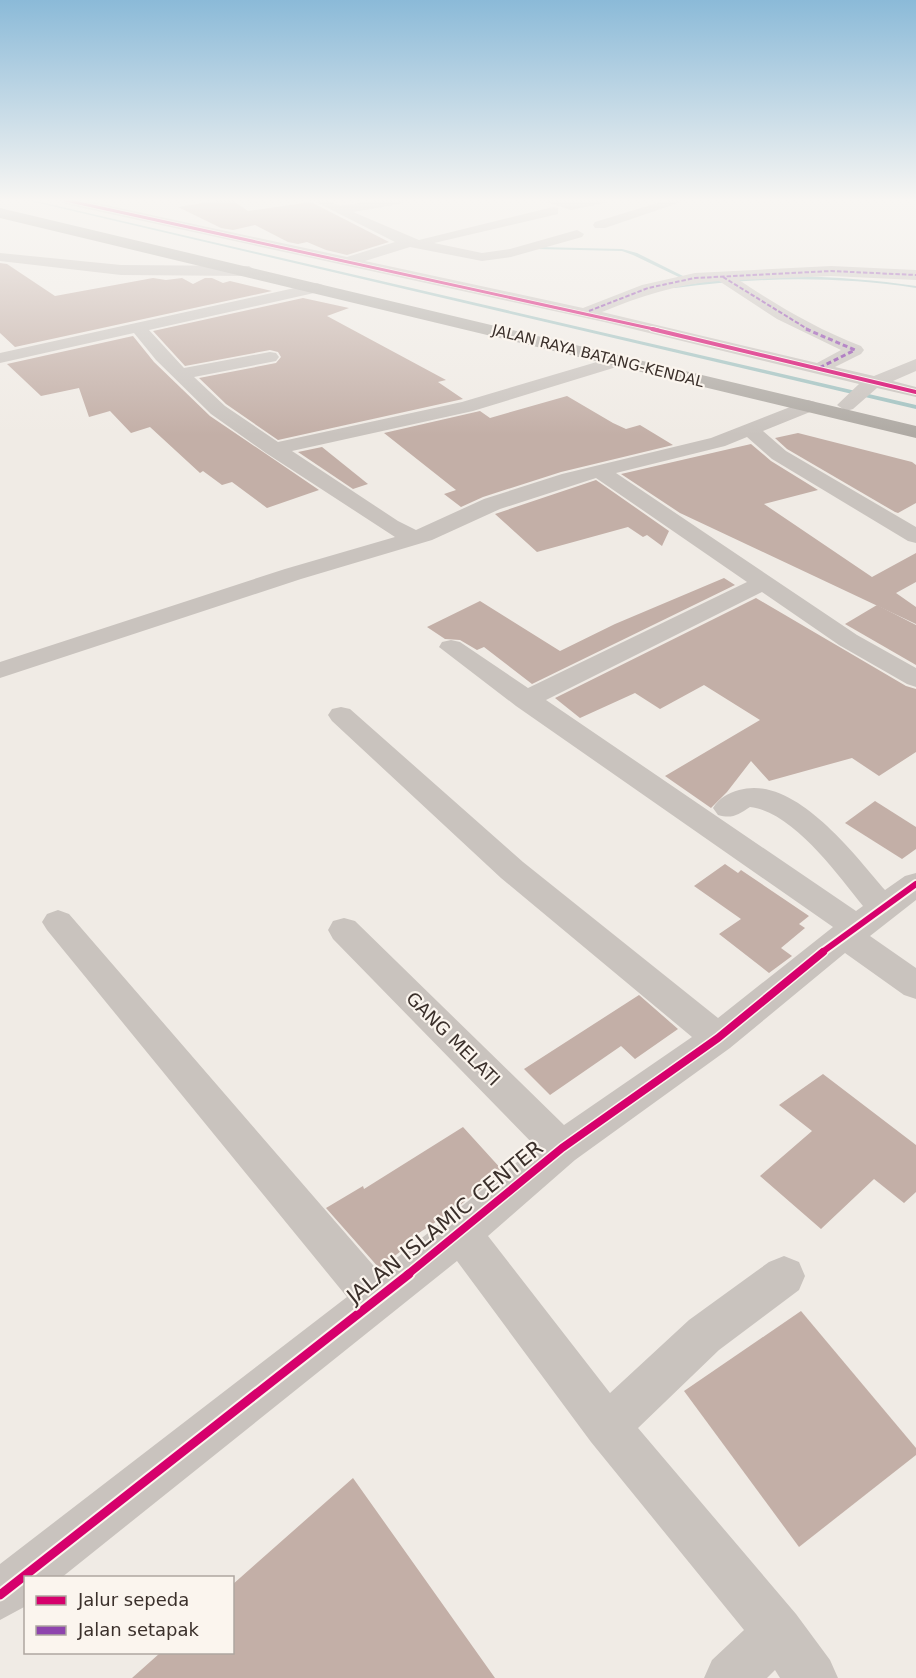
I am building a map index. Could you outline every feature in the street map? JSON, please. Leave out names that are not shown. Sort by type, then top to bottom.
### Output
[{"type":"highway","name":"JALAN RAYA BATANG-KENDAL","points":[[278,278],[916,432]]},
{"type":"highway","name":"JALAN RAYA BATANG-KENDAL","points":[[338,278],[860,393],[916,421]]},
{"type":"street","points":[[426,278],[818,369],[860,393],[916,392]]},
{"type":"street","points":[[592,315],[648,288],[694,278]]},
{"type":"street","points":[[698,278],[729,281],[756,278]]},
{"type":"street","points":[[729,281],[818,335],[855,350],[818,369]]},
{"type":"street","points":[[0,357],[317,288]]},
{"type":"street","points":[[138,327],[180,374],[218,410],[390,526],[413,537]]},
{"type":"street","points":[[180,374],[270,357]]},
{"type":"street","points":[[273,449],[466,407],[618,361]]},
{"type":"street","points":[[860,393],[916,364]]},
{"type":"street","points":[[0,670],[424,535],[492,504],[569,478],[718,442],[808,406]]},
{"type":"street","points":[[750,430],[779,455],[916,536]]},
{"type":"street","points":[[600,471],[848,640],[916,679]]},
{"type":"street","points":[[525,700],[763,583]]},
{"type":"street","points":[[451,647],[525,700],[862,924],[916,986]]},
{"type":"street","points":[[341,715],[513,870],[718,1038]]},
{"type":"street","points":[[728,808],[740,799],[751,796],[783,807],[828,843],[845,867],[862,924]]},
{"type":"street","name":"JALAN ISLAMIC CENTER","points":[[24,1576],[461,1233],[562,1148],[718,1038],[916,884]]},
{"type":"street","points":[[58,922],[376,1300]]},
{"type":"street","name":"GANG MELATI","points":[[344,930],[562,1148]]},
{"type":"street","points":[[461,1233],[607,1426],[778,1632],[812,1678]]},
{"type":"street","points":[[607,1426],[704,1335],[784,1276]]},
{"type":"street","name":"JALAN ISLAMIC CENTER","points":[[0,1595],[24,1576]]},
{"type":"street","points":[[730,1678],[778,1632]]},
{"type":"building","points":[[0,278],[28,278],[55,296],[151,278],[183,278],[193,284],[204,278],[213,278],[223,283],[230,281],[272,291],[15,347],[0,333]]},
{"type":"building","points":[[303,298],[349,308],[327,316],[446,380],[438,382],[463,399],[278,440],[226,404],[199,378],[276,363],[281,357],[278,352],[270,350],[185,366],[153,331]]},
{"type":"building","points":[[133,336],[154,362],[210,416],[319,490],[267,508],[232,482],[222,485],[203,471],[200,473],[150,427],[131,433],[110,411],[89,417],[79,388],[41,396],[7,364]]},
{"type":"building","points":[[567,396],[613,423],[626,429],[640,425],[673,445],[561,472],[483,497],[461,507],[444,494],[456,490],[384,433],[480,411],[490,418]]},
{"type":"building","points":[[798,433],[912,462],[916,465],[916,503],[898,513],[895,512],[787,449],[775,438]]},
{"type":"building","points":[[751,444],[771,461],[818,490],[764,504],[872,577],[916,553],[916,582],[896,593],[916,607],[916,624],[680,513],[621,474]]},
{"type":"building","points":[[322,447],[368,484],[353,489],[298,452]]},
{"type":"building","points":[[596,480],[669,531],[662,546],[647,535],[643,537],[628,527],[537,552],[495,514]]},
{"type":"building","points":[[724,578],[735,585],[532,684],[484,647],[477,650],[460,640],[445,639],[427,627],[480,601],[560,651],[615,624]]},
{"type":"building","points":[[756,598],[906,686],[916,689],[916,752],[879,776],[852,758],[769,781],[751,761],[727,792],[711,808],[665,776],[760,720],[704,685],[660,709],[635,693],[580,718],[555,698]]},
{"type":"building","points":[[877,605],[916,625],[916,665],[845,624]]},
{"type":"building","points":[[875,801],[916,827],[916,849],[902,859],[845,823]]},
{"type":"building","points":[[725,864],[738,873],[741,870],[809,916],[799,924],[805,928],[781,948],[792,956],[769,973],[719,934],[741,919],[694,886]]},
{"type":"building","points":[[639,995],[678,1029],[635,1059],[621,1046],[550,1095],[524,1069]]},
{"type":"building","points":[[823,1074],[916,1145],[916,1192],[904,1203],[874,1179],[821,1229],[760,1176],[812,1131],[779,1105]]},
{"type":"building","points":[[463,1127],[503,1171],[454,1210],[402,1244],[405,1248],[379,1268],[326,1208],[363,1186],[364,1189]]},
{"type":"building","points":[[801,1311],[916,1448],[916,1455],[799,1547],[684,1391]]},
{"type":"building","points":[[353,1478],[495,1678],[132,1678],[159,1654],[234,1654],[234,1583]]},
{"type":"waterway","points":[[364,278],[916,407]]},
{"type":"waterway","points":[[675,287],[759,278]]},
{"type":"waterway","points":[[832,278],[916,287]]},
{"type":"marked path","points":[[589,311],[648,288],[694,278]]},
{"type":"marked path","points":[[725,278],[783,316],[818,335],[855,350],[819,368]]},
{"type":"cycle path","points":[[426,278],[604,317],[916,392]]},
{"type":"cycle path","points":[[24,1576],[461,1233],[562,1148],[718,1038],[828,948],[916,884]]},
{"type":"cycle path","points":[[0,1595],[24,1576]]}]
